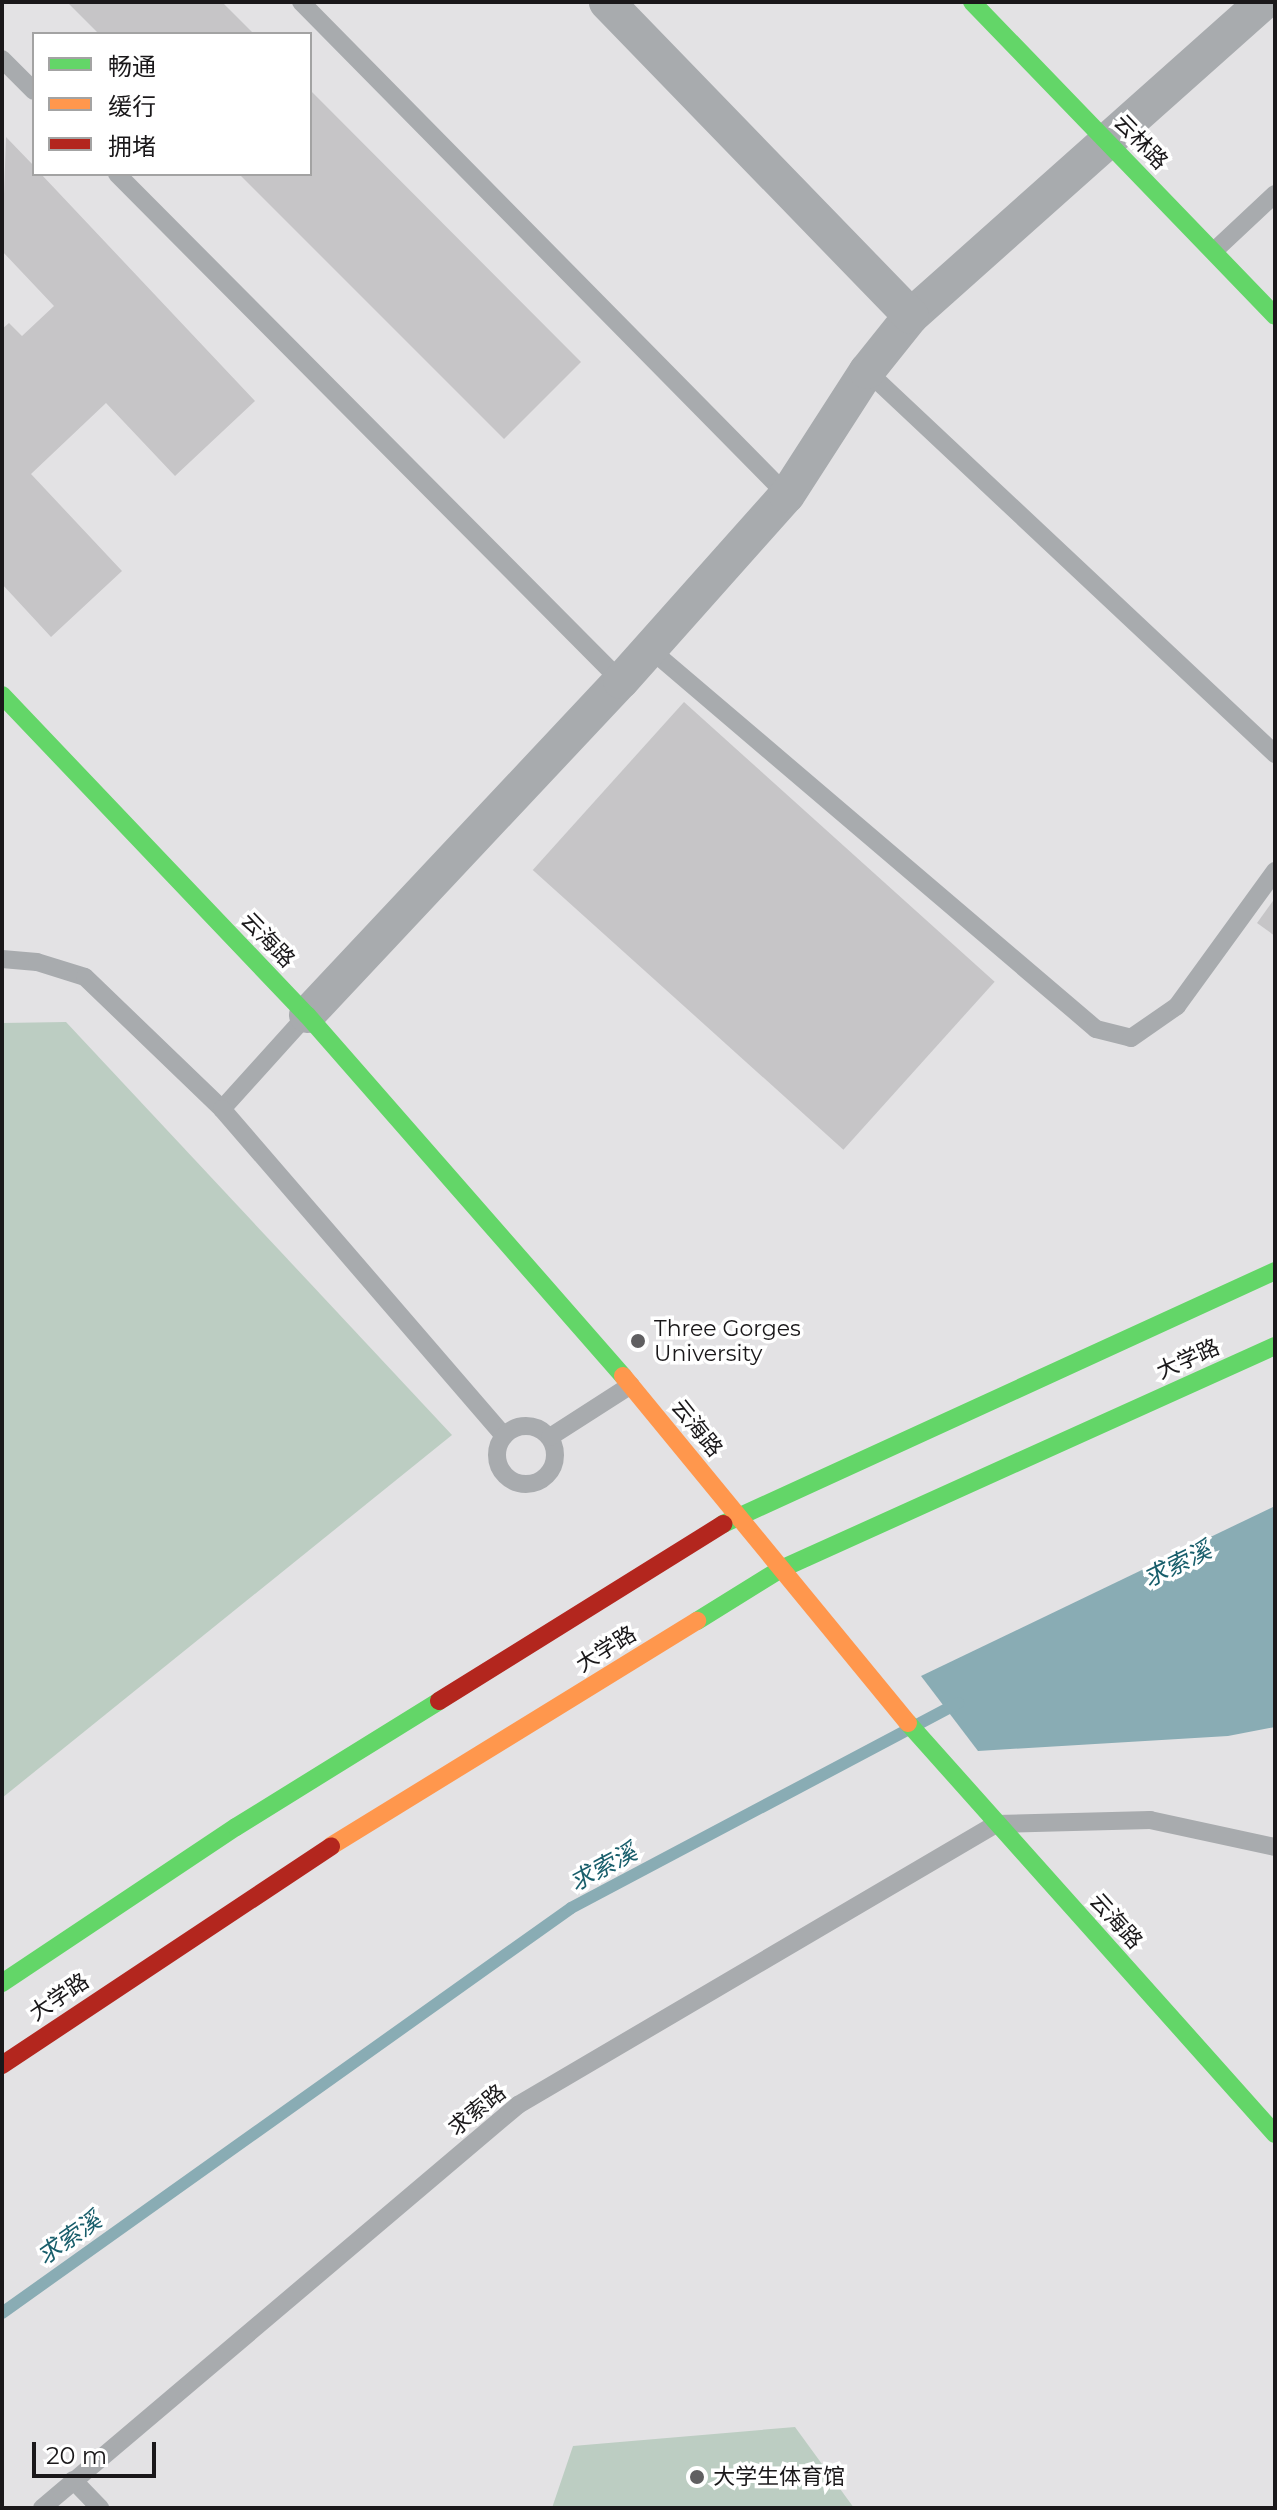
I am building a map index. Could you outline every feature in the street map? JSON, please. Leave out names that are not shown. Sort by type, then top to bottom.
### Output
[{"type":"main road","name":"云林路","points":[[972,2],[1275,316]]},
{"type":"main road","name":"云海路","points":[[2,695],[307,1015],[631,1385],[872,1683],[1275,2134]]},
{"type":"main road","name":"大学路","points":[[2,1983],[236,1827],[738,1515],[1275,1271]]},
{"type":"main road","name":"大学路","points":[[2,2065],[264,1887],[781,1569],[1275,1346]]},
{"type":"street","points":[[607,2],[911,316]]},
{"type":"street","points":[[307,1015],[621,681],[787,495],[867,371],[911,316],[1264,2]]},
{"type":"lane","points":[[301,2],[787,495]]},
{"type":"lane","points":[[2,59],[32,89]]},
{"type":"lane","points":[[119,176],[621,681]]},
{"type":"lane","points":[[1214,251],[1275,194]]},
{"type":"lane","points":[[867,371],[1275,754]]},
{"type":"lane","points":[[650,649],[1096,1029],[1131,1038],[1177,1006],[1275,871]]},
{"type":"lane","points":[[2,959],[37,962],[85,977],[222,1109],[504,1436]]},
{"type":"lane","points":[[222,1109],[307,1015]]},
{"type":"lane","points":[[550,1437],[631,1385]]},
{"type":"lane","points":[[518,1427],[535,1427],[550,1437],[556,1458],[547,1478],[526,1486],[506,1478],[496,1457],[504,1436],[518,1427]]},
{"type":"lane","points":[[996,1824],[1150,1820],[1275,1847]]},
{"type":"lane","name":"求索路","points":[[42,2508],[518,2105],[996,1824]]},
{"type":"lane","points":[[73,2480],[100,2508]]},
{"type":"green space","points":[[66,1022],[452,1435],[2,1798],[2,1023]]},
{"type":"green space","name":"大学生体育馆","points":[[795,2427],[854,2508],[552,2508],[573,2446]]},
{"type":"water","points":[[1275,1506],[1275,1727],[1228,1736],[978,1751],[921,1676]]},
{"type":"building","points":[[67,2],[222,2],[252,32],[97,32]]},
{"type":"building","points":[[312,92],[581,362],[504,439],[241,176],[312,176]]},
{"type":"building","points":[[6,137],[32,164],[32,176],[43,176],[255,401],[175,476],[106,403],[31,474],[122,571],[51,637],[2,584],[2,329],[9,323],[22,336],[54,306],[2,251]]},
{"type":"building","points":[[684,702],[995,982],[843,1150],[533,870]]},
{"type":"building","points":[[1275,898],[1275,936],[1257,923]]},
{"type":"waterway","name":"求索溪","points":[[2,2313],[571,1908],[958,1703]]},
{"type":"traffic: fast","points":[[972,2],[1275,316]]},
{"type":"traffic: fast","points":[[2,695],[307,1015],[623,1376]]},
{"type":"traffic: fast","points":[[723,1524],[1275,1271]]},
{"type":"traffic: fast","points":[[697,1621],[781,1569],[1275,1346]]},
{"type":"traffic: fast","points":[[2,1983],[236,1827],[439,1701]]},
{"type":"traffic: fast","points":[[908,1723],[1275,2134]]},
{"type":"traffic: slow","points":[[623,1376],[908,1723]]},
{"type":"traffic: slow","points":[[331,1846],[697,1621]]},
{"type":"traffic: jam","points":[[439,1701],[723,1524]]},
{"type":"traffic: jam","points":[[2,2065],[331,1846]]},
{"type":"place","name":"Three Gorges University","points":[[638,1341]]},
{"type":"place","name":"大学生体育馆","points":[[697,2477]]}]
